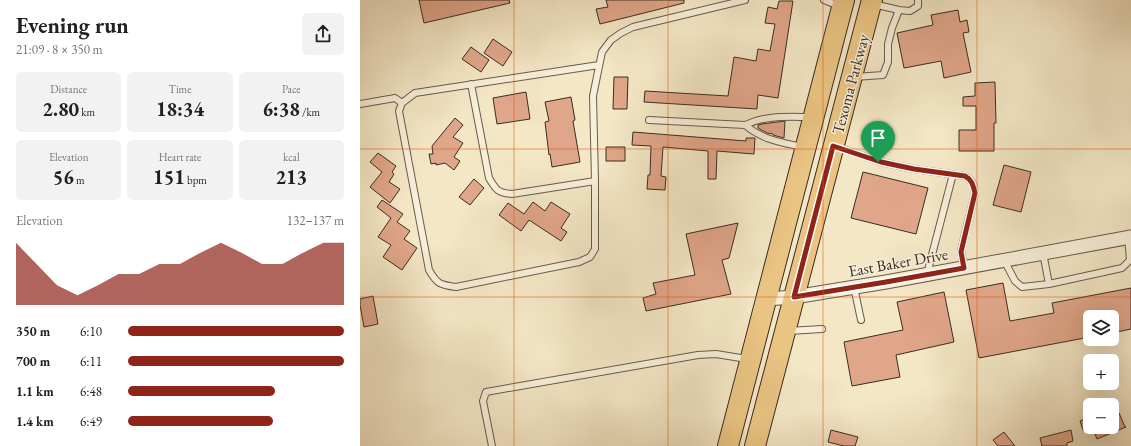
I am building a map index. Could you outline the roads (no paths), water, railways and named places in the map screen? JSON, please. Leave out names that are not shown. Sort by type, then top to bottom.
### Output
[{"type":"main road","name":"Texoma Parkway","points":[[728,446],[814,117],[837,2]]},
{"type":"main road","name":"Texoma Parkway","points":[[755,446],[872,2]]},
{"type":"street","name":"East Baker Drive","points":[[766,299],[794,297],[854,287],[1130,237]]},
{"type":"lane","points":[[599,65],[415,93],[402,103],[399,111],[429,270],[434,280],[443,285],[456,288],[578,262],[590,257],[595,249],[593,96],[602,52],[611,40],[633,26],[745,0]]},
{"type":"lane","points":[[872,2],[899,10],[910,11],[918,6],[918,0]]},
{"type":"lane","points":[[852,77],[883,75],[888,62],[888,44],[899,10]]},
{"type":"lane","points":[[471,84],[489,178],[495,189],[502,193],[512,194],[595,181]]},
{"type":"lane","points":[[360,104],[396,98],[402,103]]},
{"type":"lane","points":[[649,120],[745,125],[753,121],[772,117],[814,117]]},
{"type":"lane","points":[[745,125],[761,136],[806,147]]},
{"type":"lane","points":[[833,146],[881,162],[914,169],[965,176],[970,179],[974,186],[975,193],[961,252],[964,268]]},
{"type":"lane","points":[[927,274],[952,174]]},
{"type":"lane","points":[[1004,260],[1015,281],[1022,287],[1049,284],[1122,268],[1130,260],[1130,237]]},
{"type":"lane","points":[[1043,253],[1049,284]]},
{"type":"lane","points":[[854,287],[861,320]]},
{"type":"lane","points":[[785,332],[822,328]]},
{"type":"lane","points":[[492,446],[483,401],[486,392],[698,355],[716,354],[750,360]]}]
